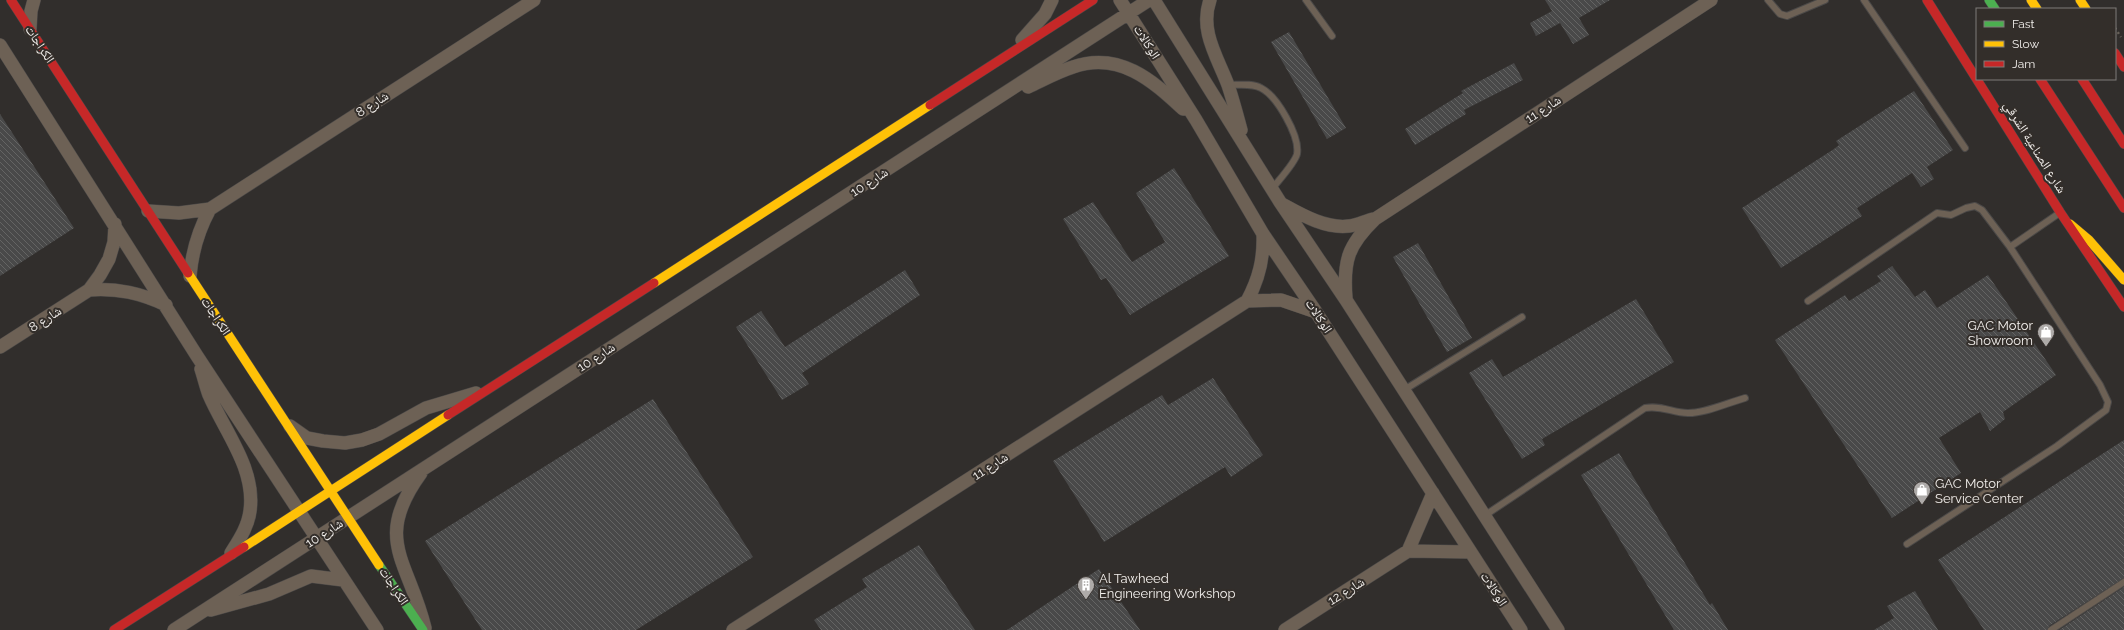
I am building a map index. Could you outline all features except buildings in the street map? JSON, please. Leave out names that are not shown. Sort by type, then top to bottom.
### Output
[{"type":"main road","name":"الكراجات","points":[[11,0],[330,492],[423,630]]},
{"type":"main road","points":[[114,630],[1092,0]]},
{"type":"main road","name":"شارع الصناعية الشرقي","points":[[1927,0],[1976,78]]},
{"type":"main road","points":[[2116,55],[2124,67]]},
{"type":"main road","name":"شارع الصناعية الشرقي","points":[[1977,80],[2060,212],[2070,224],[2124,307]]},
{"type":"main road","points":[[2041,80],[2124,208]]},
{"type":"main road","points":[[2083,80],[2124,144]]},
{"type":"main road","points":[[2070,224],[2089,240],[2124,280]]},
{"type":"street","points":[[30,29],[31,11],[34,0]]},
{"type":"street","name":"شارع 8","points":[[148,210],[179,213],[210,209],[534,0]]},
{"type":"street","points":[[1010,53],[1045,14],[1052,0]]},
{"type":"street","name":"الوكالات","points":[[1120,0],[1196,120],[1263,234],[1316,312],[1521,630]]},
{"type":"street","name":"شارع 10","points":[[174,630],[992,103],[1149,0]]},
{"type":"street","points":[[1154,0],[1246,145],[1280,202],[1346,300],[1558,630]]},
{"type":"street","points":[[1210,0],[1207,7],[1207,32],[1214,53],[1228,85],[1246,145]]},
{"type":"street","name":"شارع 11","points":[[1346,300],[1344,279],[1348,256],[1358,235],[1375,219],[1711,0]]},
{"type":"street","points":[[0,46],[115,224],[197,356],[377,630]]},
{"type":"street","name":"شارع 10","points":[[992,103],[1073,66],[1094,63],[1114,64],[1135,71],[1154,82],[1196,120]]},
{"type":"street","name":"شارع 11","points":[[1280,202],[1304,216],[1329,224],[1348,226],[1375,219]]},
{"type":"street","points":[[190,276],[191,259],[195,241],[210,209]]},
{"type":"street","name":"شارع 8","points":[[0,347],[89,290],[100,276],[108,259],[114,242],[115,224]]},
{"type":"street","points":[[1263,234],[1261,269],[1247,301],[1281,300],[1316,312]]},
{"type":"street","name":"شارع 8","points":[[89,290],[109,289],[129,291],[148,296],[166,305]]},
{"type":"street","name":"شارع 11","points":[[733,630],[1247,301]]},
{"type":"street","points":[[197,356],[209,395],[244,466],[249,483],[250,513],[245,529],[230,555]]},
{"type":"street","points":[[287,424],[307,438],[323,442],[345,443],[362,440],[379,434],[426,408],[453,398],[484,392]]},
{"type":"street","name":"الكراجات","points":[[425,467],[409,489],[401,506],[396,522],[395,538],[398,552],[421,612],[426,630]]},
{"type":"street","points":[[1433,493],[1408,552],[1470,552]]},
{"type":"street","name":"شارع 12","points":[[1285,630],[1408,552]]},
{"type":"street","name":"شارع 10","points":[[201,612],[269,594],[310,576],[343,580]]},
{"type":"lane","points":[[1306,0],[1332,36]]},
{"type":"lane","points":[[1768,0],[1780,14],[1787,16],[1825,0]]},
{"type":"lane","points":[[1864,0],[1965,148]]},
{"type":"lane","points":[[1228,85],[1254,85],[1262,88],[1270,94],[1293,129],[1298,144],[1296,156],[1272,189]]},
{"type":"lane","points":[[1808,301],[1937,213],[1951,215],[1966,208],[1975,206],[1982,210],[2010,247],[2100,385],[2108,402],[2106,410],[2057,446],[1907,544]]},
{"type":"lane","points":[[2010,247],[2060,212]]},
{"type":"lane","points":[[1404,390],[1522,317]]},
{"type":"lane","points":[[1484,516],[1645,408],[1655,406],[1686,413],[1695,413],[1745,398]]},
{"type":"lane","points":[[2051,630],[2124,582]]},
{"type":"traffic: fast","points":[[1989,0],[1994,8]]},
{"type":"traffic: fast","points":[[379,565],[423,630]]},
{"type":"traffic: slow","points":[[2031,0],[2036,8]]},
{"type":"traffic: slow","points":[[2080,0],[2085,8]]},
{"type":"traffic: slow","points":[[654,283],[930,105]]},
{"type":"traffic: slow","points":[[2070,224],[2089,240],[2124,280]]},
{"type":"traffic: slow","points":[[188,273],[379,565]]},
{"type":"traffic: slow","points":[[244,547],[448,415]]},
{"type":"traffic: jam","points":[[11,0],[188,273]]},
{"type":"traffic: jam","points":[[930,105],[1093,0]]},
{"type":"traffic: jam","points":[[1927,0],[1976,78]]},
{"type":"traffic: jam","points":[[2116,55],[2124,67]]},
{"type":"traffic: jam","points":[[1977,80],[2060,212],[2124,307]]},
{"type":"traffic: jam","points":[[2041,80],[2124,208]]},
{"type":"traffic: jam","points":[[2083,80],[2124,144]]},
{"type":"traffic: jam","points":[[448,415],[654,283]]},
{"type":"traffic: jam","points":[[114,630],[244,547]]},
{"type":"place","name":"GAC Motor Showroom","points":[[2046,347]]},
{"type":"place","name":"GAC Motor Service Center","points":[[1922,505]]},
{"type":"place","name":"Al Tawheed Engineering Workshop","points":[[1086,600]]}]
